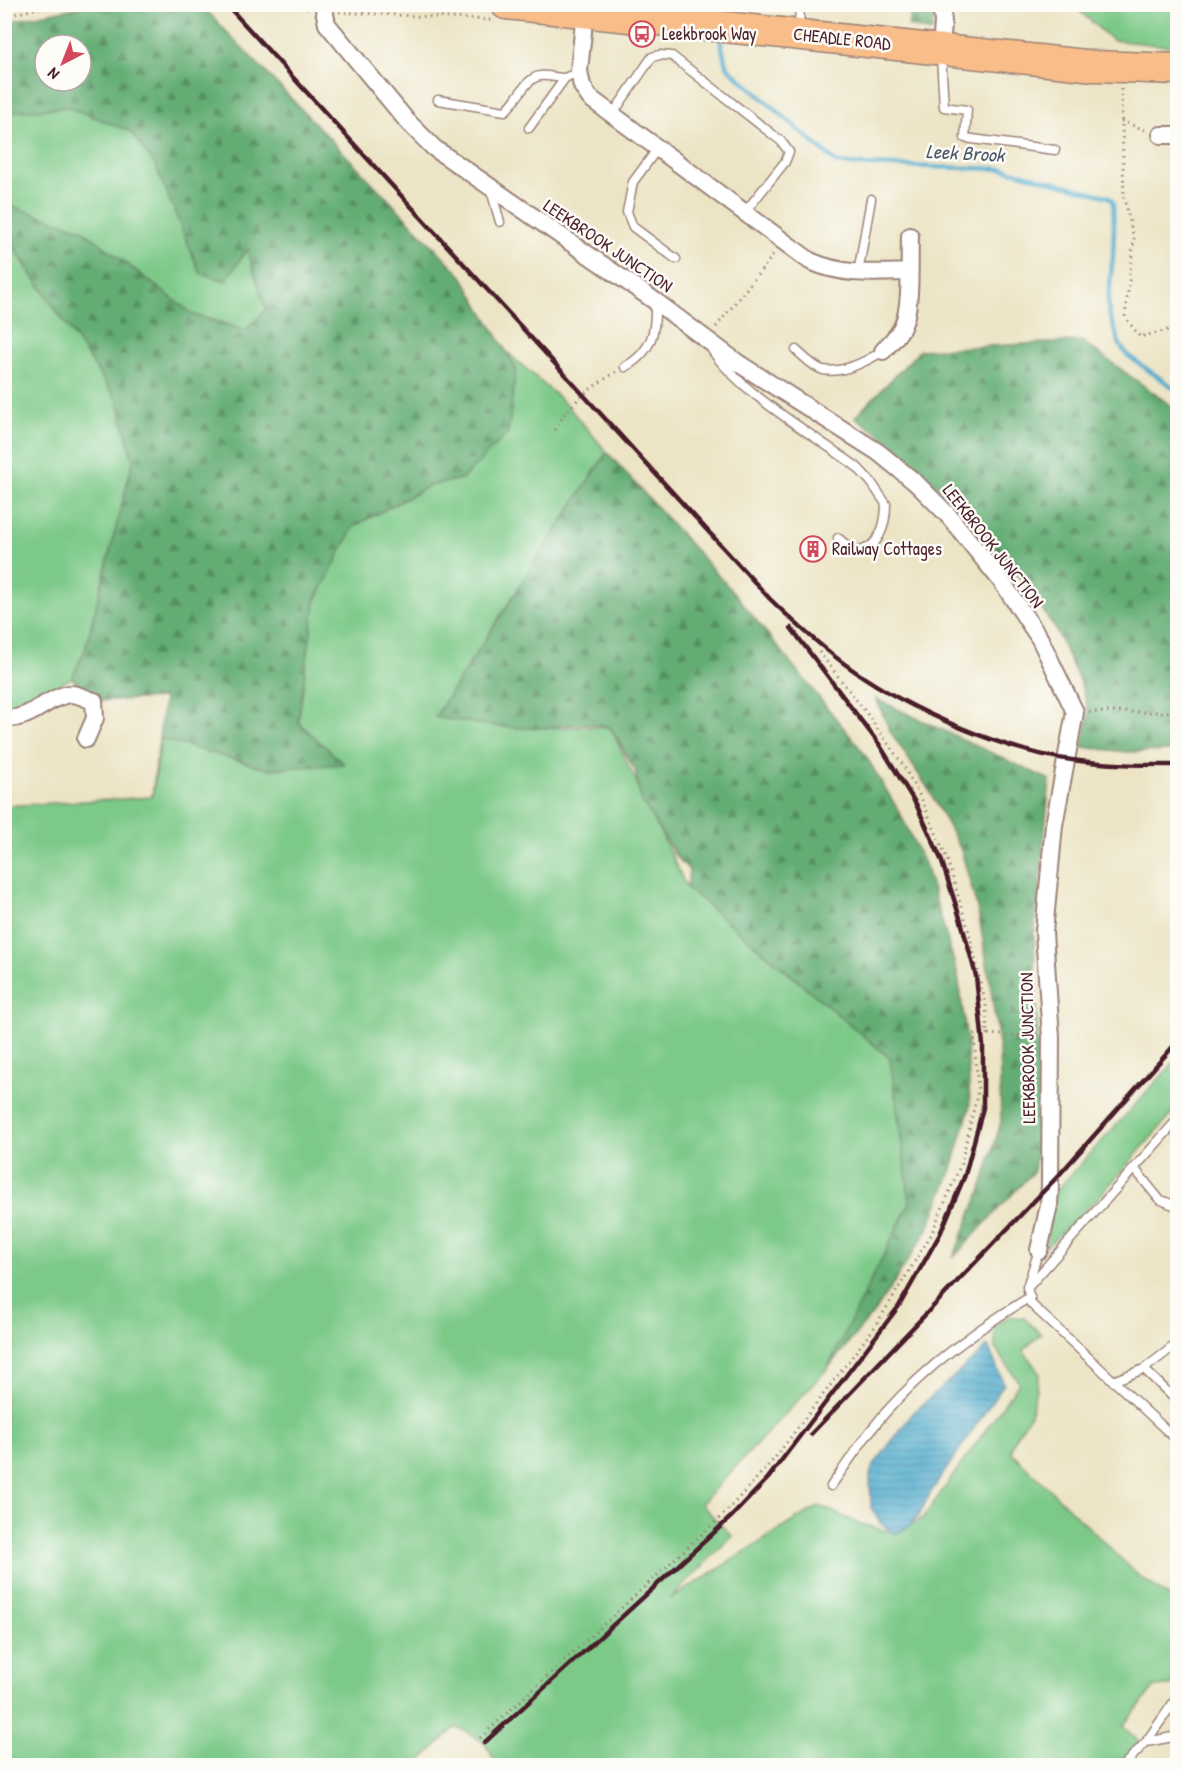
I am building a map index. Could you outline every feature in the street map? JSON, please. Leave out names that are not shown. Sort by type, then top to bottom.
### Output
[{"type":"highway","name":"CHEADLE ROAD","points":[[506,4],[1095,66],[1178,69]]},
{"type":"street","name":"LEEKBROOK JUNCTION","points":[[322,4],[327,24],[407,121],[434,148],[655,301],[738,363],[879,452],[916,483],[948,514],[1002,582],[1040,639],[1075,711],[1054,825],[1044,932],[1051,1038],[1049,1205],[1039,1250]]},
{"type":"street","points":[[940,4],[943,22],[941,50]]},
{"type":"street","points":[[585,12],[572,75],[590,98],[810,261],[830,270],[858,273],[908,272]]},
{"type":"street","points":[[883,351],[904,324],[908,306],[910,236]]},
{"type":"street","points":[[4,718],[12,719],[31,713],[51,700],[73,694],[94,701],[95,718],[86,739]]},
{"type":"lane","points":[[799,35],[800,4]]},
{"type":"lane","points":[[941,50],[944,107],[967,110],[965,138],[1055,150]]},
{"type":"lane","points":[[612,115],[652,57],[672,56],[781,141],[789,152],[785,162],[745,212]]},
{"type":"lane","points":[[438,100],[505,111],[512,106],[531,80],[539,76],[572,75]]},
{"type":"lane","points":[[530,128],[572,75]]},
{"type":"lane","points":[[658,148],[633,182],[627,212],[633,227],[676,259]]},
{"type":"lane","points":[[491,189],[500,222]]},
{"type":"lane","points":[[858,273],[871,199]]},
{"type":"lane","points":[[625,367],[635,362],[650,345],[656,320],[655,301]]},
{"type":"lane","points":[[706,341],[717,358],[745,385],[857,467],[886,504],[883,528],[870,548],[855,552],[838,538]]},
{"type":"lane","points":[[796,350],[813,365],[823,370],[849,367],[883,351]]},
{"type":"lane","points":[[1027,1287],[1178,1119]]},
{"type":"lane","points":[[1134,1168],[1159,1198],[1178,1208]]},
{"type":"lane","points":[[1039,1250],[1027,1287],[1031,1304],[1178,1441]]},
{"type":"lane","points":[[831,1486],[872,1429],[932,1365],[992,1320],[1030,1297]]},
{"type":"lane","points":[[1113,1381],[1144,1369],[1178,1343]]},
{"type":"lane","points":[[1144,1369],[1178,1402]]},
{"type":"lane","points":[[1123,1766],[1146,1742],[1178,1696]]},
{"type":"lane","points":[[1146,1742],[1178,1736]]},
{"type":"path","points":[[4,17],[53,4]]},
{"type":"path","points":[[1121,90],[1124,198],[1134,238],[1125,317],[1140,337],[1178,326]]},
{"type":"path","points":[[1121,121],[1169,135]]},
{"type":"path","points":[[706,341],[784,242]]},
{"type":"path","points":[[555,430],[560,419],[594,385],[625,367]]},
{"type":"path","points":[[819,652],[903,765],[922,800],[947,859],[969,932],[986,1006],[987,1034]]},
{"type":"path","points":[[1075,711],[1178,712]]},
{"type":"path","points":[[480,1738],[725,1513],[774,1459],[874,1328],[931,1235],[961,1164],[978,1091],[974,1035],[1051,1038]]},
{"type":"green space","points":[[184,4],[202,6],[462,276],[516,368],[508,433],[463,478],[429,486],[354,526],[315,602],[298,722],[344,764],[268,769],[161,739],[152,797],[164,698],[94,701],[72,678],[85,650],[133,461],[118,401],[5,234],[5,204],[81,229],[194,315],[245,330],[266,310],[247,249],[226,281],[200,273],[156,166],[130,131],[68,107],[11,112],[5,118],[5,22],[90,5]]},
{"type":"green space","points":[[913,5],[934,5],[932,32],[908,26]]},
{"type":"green space","points":[[1073,5],[1177,5],[1177,47],[1112,40]]},
{"type":"green space","points":[[68,107],[130,131],[156,166],[200,273],[247,248],[266,310],[246,330],[194,315],[81,229],[5,204],[4,118],[11,112]]},
{"type":"green space","points":[[4,234],[118,401],[133,461],[85,650],[72,678],[17,706],[5,708]]},
{"type":"green space","points":[[1082,341],[1177,410],[1177,751],[1127,752],[1082,747],[1089,714],[1081,684],[1053,625],[1009,563],[954,503],[900,450],[855,417],[920,350]]},
{"type":"green space","points":[[506,351],[565,403],[607,452],[435,717],[518,728],[610,727],[687,888],[890,1058],[910,1202],[827,1369],[701,1504],[732,1536],[669,1600],[820,1506],[861,1524],[896,1533],[923,1518],[1019,1383],[995,1347],[994,1326],[1010,1316],[1024,1318],[1041,1334],[1023,1350],[1040,1374],[1029,1417],[1014,1440],[1012,1453],[1140,1577],[1177,1602],[1177,1685],[1155,1687],[1123,1726],[1140,1743],[1116,1765],[495,1765],[486,1745],[456,1727],[416,1765],[5,1766],[5,806],[152,797],[161,738],[268,769],[343,763],[298,722],[315,602],[354,526],[429,486],[463,478],[516,369]]},
{"type":"green space","points":[[607,452],[735,594],[864,753],[900,813],[926,868],[958,975],[967,1040],[970,1106],[952,1169],[927,1231],[878,1307],[827,1369],[910,1202],[890,1058],[687,888],[689,870],[675,855],[641,800],[635,770],[610,727],[587,724],[530,728],[508,727],[435,717]]},
{"type":"green space","points":[[876,699],[1050,780],[1034,936],[1041,1122],[1034,1171],[953,1258],[981,1189],[1001,1122],[999,1045],[978,911],[961,850],[929,790],[890,731]]},
{"type":"green space","points":[[1177,1059],[1177,1108],[1098,1198],[1045,1248],[1055,1192]]},
{"type":"water","points":[[988,1346],[1004,1384],[931,1492],[919,1515],[909,1526],[896,1534],[880,1523],[871,1508],[870,1474],[876,1462],[913,1413]]},
{"type":"waterway","name":"Leek Brook","points":[[710,4],[713,15]]},
{"type":"waterway","name":"Leek Brook","points":[[720,38],[729,69],[837,163],[1004,169],[1109,197],[1113,202],[1114,228],[1108,304],[1109,314],[1120,345],[1127,355],[1178,391]]},
{"type":"railway","points":[[226,4],[770,599],[831,654],[876,685],[929,714],[1017,748],[1085,762],[1178,765]]},
{"type":"railway","points":[[768,1478],[899,1306],[940,1234],[965,1175],[983,1108],[983,1045],[976,976],[941,859],[916,804],[879,744],[791,628]]},
{"type":"railway","points":[[811,1434],[1059,1175],[1178,1041]]},
{"type":"railway","points":[[484,1743],[732,1516],[773,1473]]},
{"type":"place","name":"Leekbrook Way","points":[[642,34]]},
{"type":"place","name":"Railway Cottages","points":[[813,549]]}]
